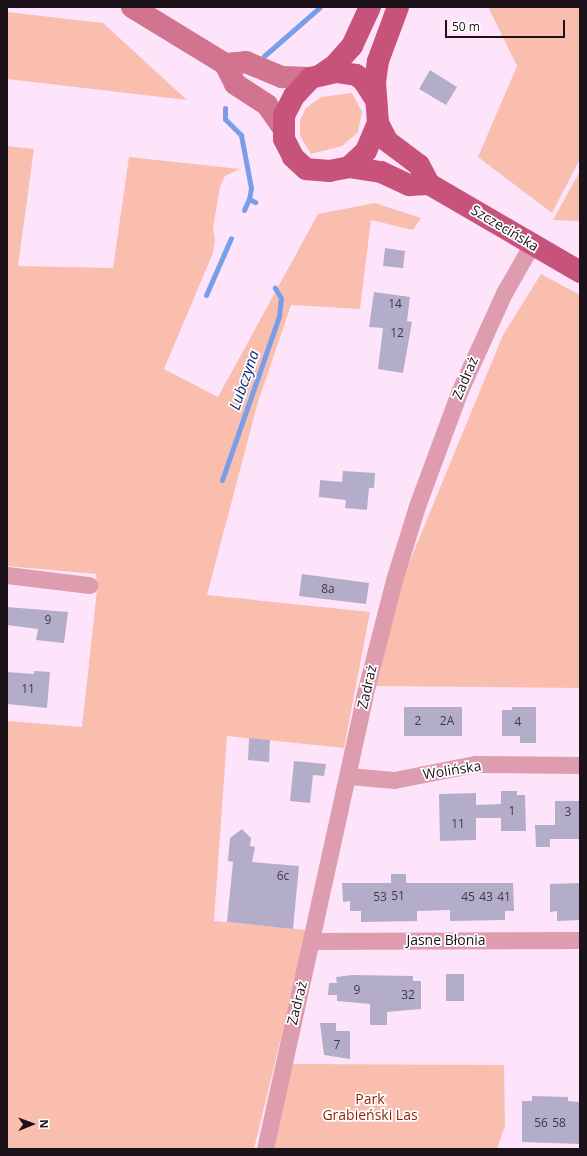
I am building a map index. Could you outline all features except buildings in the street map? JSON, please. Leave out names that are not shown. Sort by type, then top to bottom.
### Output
[{"type":"main road","points":[[132,7],[225,64],[235,84],[267,105],[283,128],[287,148],[292,157],[306,169],[329,171],[349,167],[380,172],[409,186],[429,184],[419,165],[387,141],[378,123],[376,100],[378,61],[398,7]]},
{"type":"main road","points":[[283,128],[288,106],[316,76],[334,66],[352,46],[370,7]]},
{"type":"main road","points":[[225,64],[246,62],[282,77],[316,76],[336,72],[356,75],[363,80],[376,100]]},
{"type":"main road","points":[[349,167],[366,151],[378,123]]},
{"type":"main road","name":"Szczecińska","points":[[429,184],[580,272]]},
{"type":"street","name":"Zadraż","points":[[265,1149],[379,637],[417,506],[460,390],[504,293],[532,244]]},
{"type":"street","points":[[7,575],[89,585]]},
{"type":"street","name":"Wolińska","points":[[349,776],[394,780],[475,764],[580,764]]},
{"type":"street","name":"Jasne Błonia","points":[[312,941],[580,940]]},
{"type":"green space","points":[[488,7],[580,7],[580,159],[552,213],[478,157],[517,66]]},
{"type":"green space","points":[[7,12],[103,23],[187,100],[7,79]]},
{"type":"green space","points":[[352,93],[362,112],[358,132],[342,146],[311,154],[300,136],[300,120],[306,108],[321,97]]},
{"type":"green space","points":[[7,146],[34,149],[18,266],[113,268],[129,157],[240,169],[225,176],[220,187],[213,228],[215,240],[213,253],[164,369],[218,397],[318,214],[375,203],[421,218],[413,230],[371,220],[360,309],[291,305],[258,402],[207,595],[370,612],[344,748],[227,736],[214,921],[307,930],[254,1149],[7,1149],[7,721],[82,727],[97,590],[96,574],[7,566]]},
{"type":"green space","points":[[580,171],[580,221],[553,220]]},
{"type":"green space","points":[[541,274],[580,295],[580,688],[372,686],[395,597],[503,335]]},
{"type":"green space","name":"Park Grabieński Las","points":[[292,1064],[504,1065],[505,1126],[497,1149],[274,1149]]},
{"type":"waterway","name":"Lubczyna","points":[[264,56],[320,7]]},
{"type":"waterway","name":"Lubczyna","points":[[225,108],[225,119],[241,135],[251,188],[249,199],[255,202]]},
{"type":"waterway","points":[[244,210],[249,199]]},
{"type":"waterway","points":[[206,295],[231,238]]},
{"type":"waterway","name":"Lubczyna","points":[[222,480],[279,316],[281,298],[275,288]]}]
